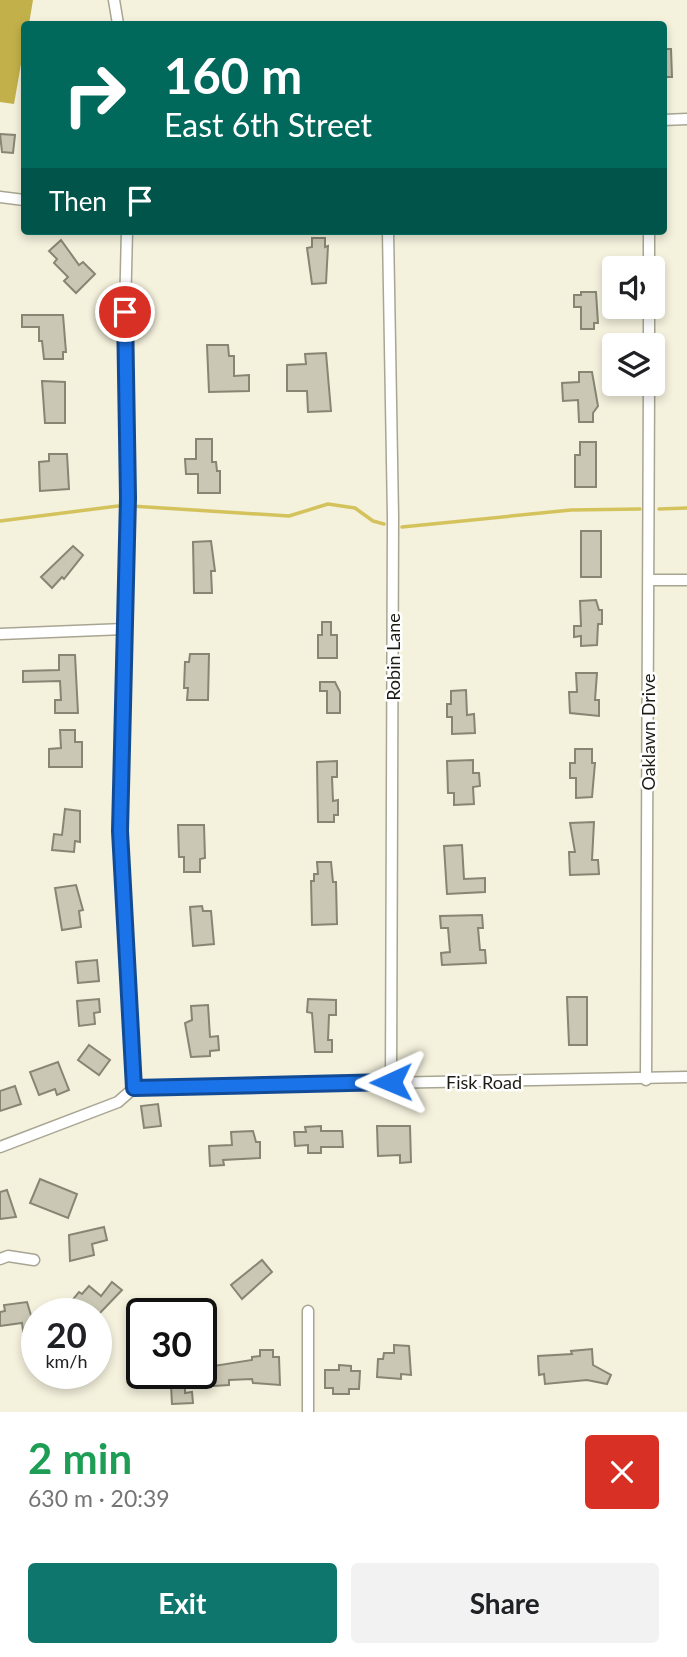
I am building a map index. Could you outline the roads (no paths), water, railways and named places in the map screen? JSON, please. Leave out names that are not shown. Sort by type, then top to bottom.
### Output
[{"type":"street","points":[[114,0],[118,21]]},
{"type":"street","points":[[667,120],[687,119]]},
{"type":"street","points":[[0,197],[21,200]]},
{"type":"street","points":[[0,1147],[118,1102],[134,1088],[120,831],[128,498],[127,235]]},
{"type":"street","name":"Robin Lane","points":[[388,235],[393,517],[391,1082]]},
{"type":"street","points":[[649,235],[649,256]]},
{"type":"street","name":"Oaklawn Drive","points":[[646,1080],[649,396]]},
{"type":"street","points":[[650,580],[687,580]]},
{"type":"street","points":[[0,634],[124,629]]},
{"type":"street","name":"Fisk Road","points":[[134,1088],[646,1080],[687,1077]]},
{"type":"street","points":[[0,1258],[34,1260]]},
{"type":"street","points":[[308,1311],[308,1412]]},
{"type":"waterway","points":[[131,506],[289,516],[328,504],[355,508],[373,521],[384,524]]},
{"type":"waterway","points":[[0,521],[118,506]]},
{"type":"waterway","points":[[659,509],[687,508]]},
{"type":"waterway","points":[[402,527],[571,510],[640,509]]}]
